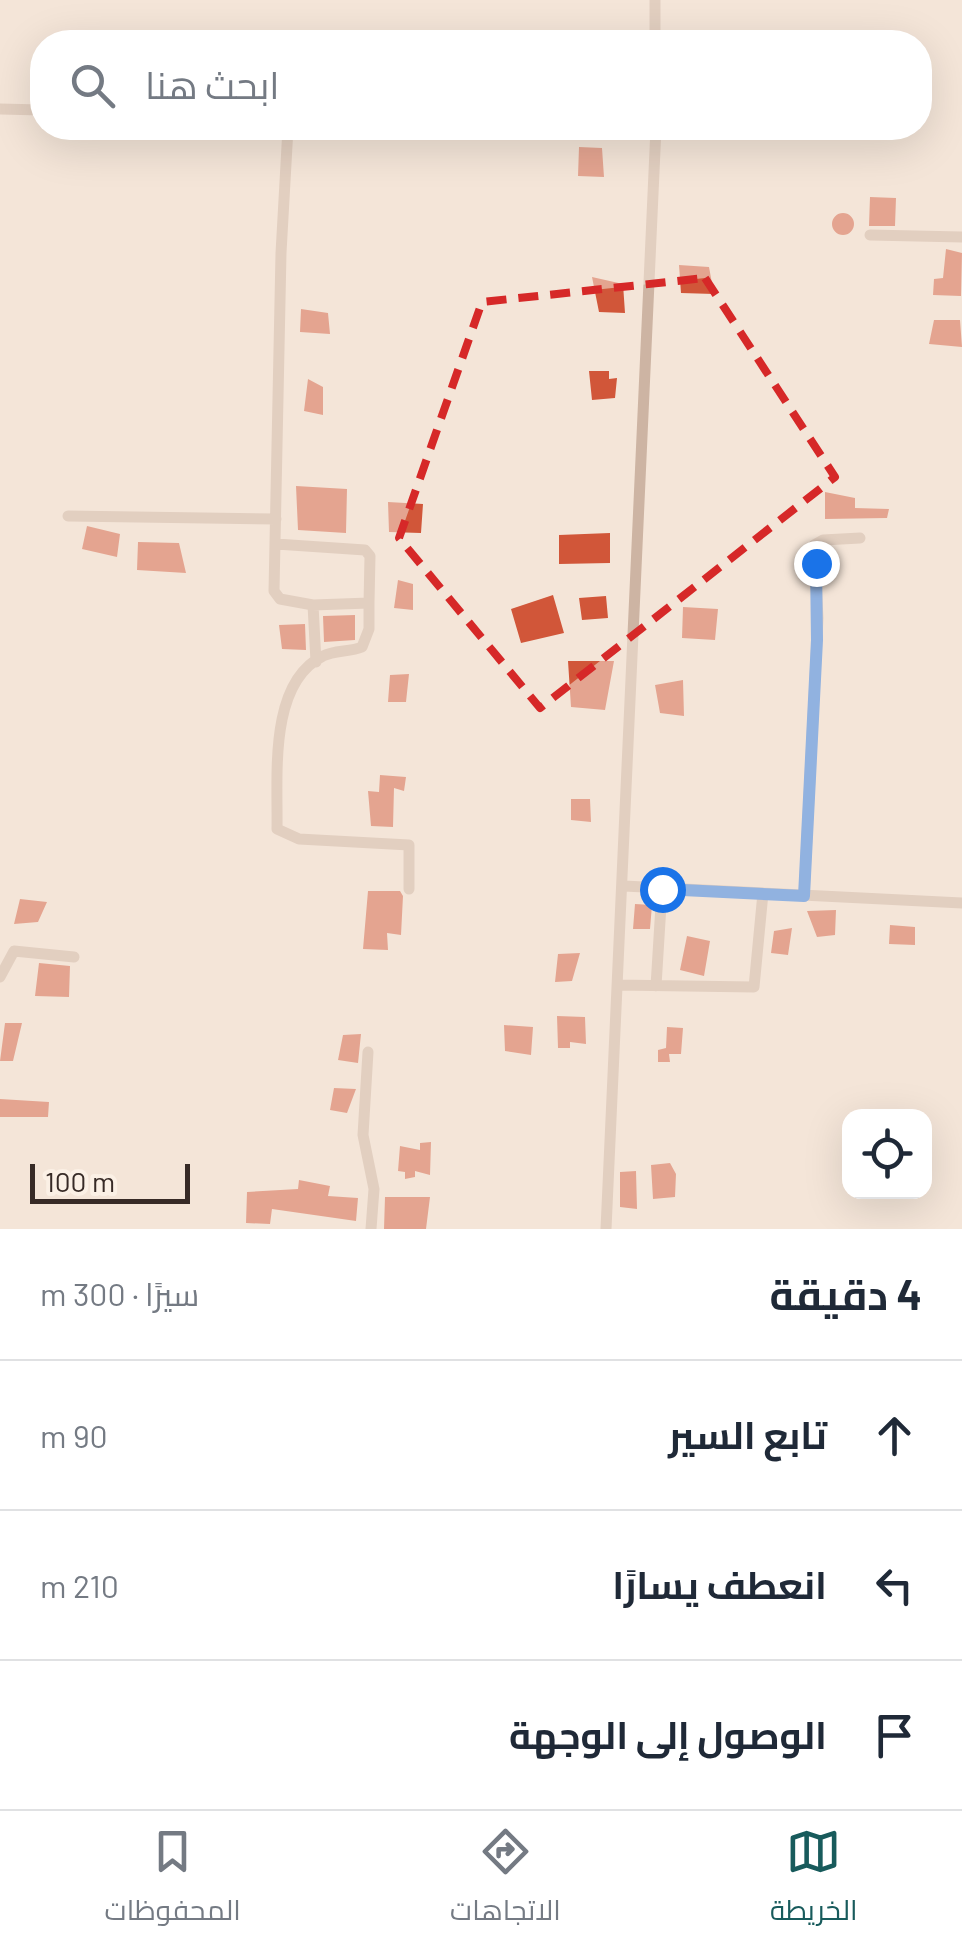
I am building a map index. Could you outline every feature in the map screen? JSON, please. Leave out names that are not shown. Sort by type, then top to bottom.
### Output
[{"type":"street","points":[[655,0],[655,30]]},
{"type":"street","points":[[0,109],[30,110]]},
{"type":"street","points":[[288,140],[274,591],[280,599],[313,606],[369,603]]},
{"type":"street","points":[[606,1229],[655,140]]},
{"type":"street","points":[[870,235],[962,236]]},
{"type":"street","points":[[68,516],[276,519]]},
{"type":"street","points":[[804,896],[818,618],[814,545],[823,540],[860,538]]},
{"type":"street","points":[[276,544],[365,550],[370,556],[369,629],[362,647],[300,671],[278,735],[278,828],[300,840],[408,845],[409,888]]},
{"type":"street","points":[[313,606],[316,662]]},
{"type":"street","points":[[624,886],[962,902]]},
{"type":"street","points":[[656,986],[662,889]]},
{"type":"street","points":[[617,986],[754,987],[764,894]]},
{"type":"street","points":[[0,977],[14,950],[74,957]]},
{"type":"street","points":[[368,1052],[363,1135],[374,1189],[371,1229]]},
{"type":"highlighted area","points":[[705,278],[835,477],[540,708],[399,538],[482,302]]},
{"type":"building","points":[[579,147],[602,148],[604,177],[578,176]]},
{"type":"building","points":[[870,197],[896,198],[895,226],[869,226]]},
{"type":"building","points":[[843,213],[851,216],[851,232],[843,235],[835,232],[832,224],[835,216]]},
{"type":"building","points":[[946,249],[962,253],[961,296],[933,295],[934,279],[943,278]]},
{"type":"building","points":[[679,265],[709,267],[714,294],[681,293]]},
{"type":"building","points":[[592,277],[623,284],[625,313],[599,312]]},
{"type":"building","points":[[301,309],[328,313],[330,334],[300,332]]},
{"type":"building","points":[[934,320],[960,320],[962,347],[929,344]]},
{"type":"building","points":[[589,371],[609,371],[609,379],[617,378],[615,398],[592,400]]},
{"type":"building","points":[[308,379],[323,387],[323,415],[304,411]]},
{"type":"building","points":[[296,486],[347,489],[346,533],[298,530]]},
{"type":"building","points":[[825,492],[855,498],[855,508],[889,509],[887,518],[825,519]]},
{"type":"building","points":[[388,502],[423,504],[421,533],[389,532]]},
{"type":"building","points":[[87,526],[120,534],[117,557],[82,549]]},
{"type":"building","points":[[610,533],[610,563],[559,564],[559,535]]},
{"type":"building","points":[[138,542],[179,543],[186,573],[137,570]]},
{"type":"building","points":[[398,580],[413,584],[413,610],[394,608]]},
{"type":"building","points":[[553,595],[564,633],[521,643],[511,609]]},
{"type":"building","points":[[606,596],[608,618],[582,620],[579,598]]},
{"type":"building","points":[[683,607],[718,609],[715,640],[682,638]]},
{"type":"building","points":[[355,615],[355,640],[324,642],[323,616]]},
{"type":"building","points":[[305,624],[306,650],[282,649],[279,625]]},
{"type":"building","points":[[568,661],[614,661],[605,710],[571,707]]},
{"type":"building","points":[[409,674],[406,702],[388,702],[390,675]]},
{"type":"building","points":[[683,680],[684,716],[660,713],[655,685]]},
{"type":"building","points":[[380,775],[406,777],[404,791],[394,788],[393,827],[371,826],[368,791],[379,792]]},
{"type":"building","points":[[571,799],[590,799],[591,822],[571,820]]},
{"type":"building","points":[[368,891],[400,891],[403,896],[401,935],[387,933],[388,950],[363,949]]},
{"type":"building","points":[[20,899],[47,902],[38,922],[14,924]]},
{"type":"building","points":[[635,904],[652,905],[650,929],[633,929]]},
{"type":"building","points":[[836,910],[835,935],[817,937],[807,911]]},
{"type":"building","points":[[890,925],[915,927],[915,945],[889,944]]},
{"type":"building","points":[[792,928],[788,955],[771,953],[774,931]]},
{"type":"building","points":[[687,936],[710,941],[704,976],[680,970]]},
{"type":"building","points":[[580,953],[572,981],[555,982],[558,954]]},
{"type":"building","points":[[39,963],[70,966],[69,997],[35,996]]},
{"type":"building","points":[[557,1016],[585,1017],[586,1044],[570,1042],[570,1048],[558,1048]]},
{"type":"building","points":[[5,1023],[22,1023],[13,1061],[0,1061]]},
{"type":"building","points":[[504,1025],[533,1027],[531,1055],[505,1051]]},
{"type":"building","points":[[667,1027],[683,1028],[681,1054],[669,1054],[670,1062],[658,1062],[658,1050],[666,1048]]},
{"type":"building","points":[[361,1034],[358,1063],[338,1060],[343,1035]]},
{"type":"building","points":[[334,1088],[356,1089],[347,1113],[330,1110]]},
{"type":"building","points":[[0,1099],[49,1102],[48,1117],[0,1117]]},
{"type":"building","points":[[431,1142],[430,1175],[415,1171],[415,1177],[405,1179],[405,1172],[398,1171],[400,1146],[420,1150],[420,1143]]},
{"type":"building","points":[[670,1163],[676,1174],[675,1197],[653,1199],[651,1165]]},
{"type":"building","points":[[636,1171],[637,1209],[620,1207],[620,1172]]},
{"type":"building","points":[[299,1180],[330,1186],[328,1196],[358,1198],[356,1221],[272,1209],[270,1224],[246,1223],[247,1192],[298,1189]]},
{"type":"building","points":[[385,1197],[430,1197],[426,1229],[384,1229]]},
{"type":"route","points":[[662,889],[804,896],[818,618],[816,563]]}]
